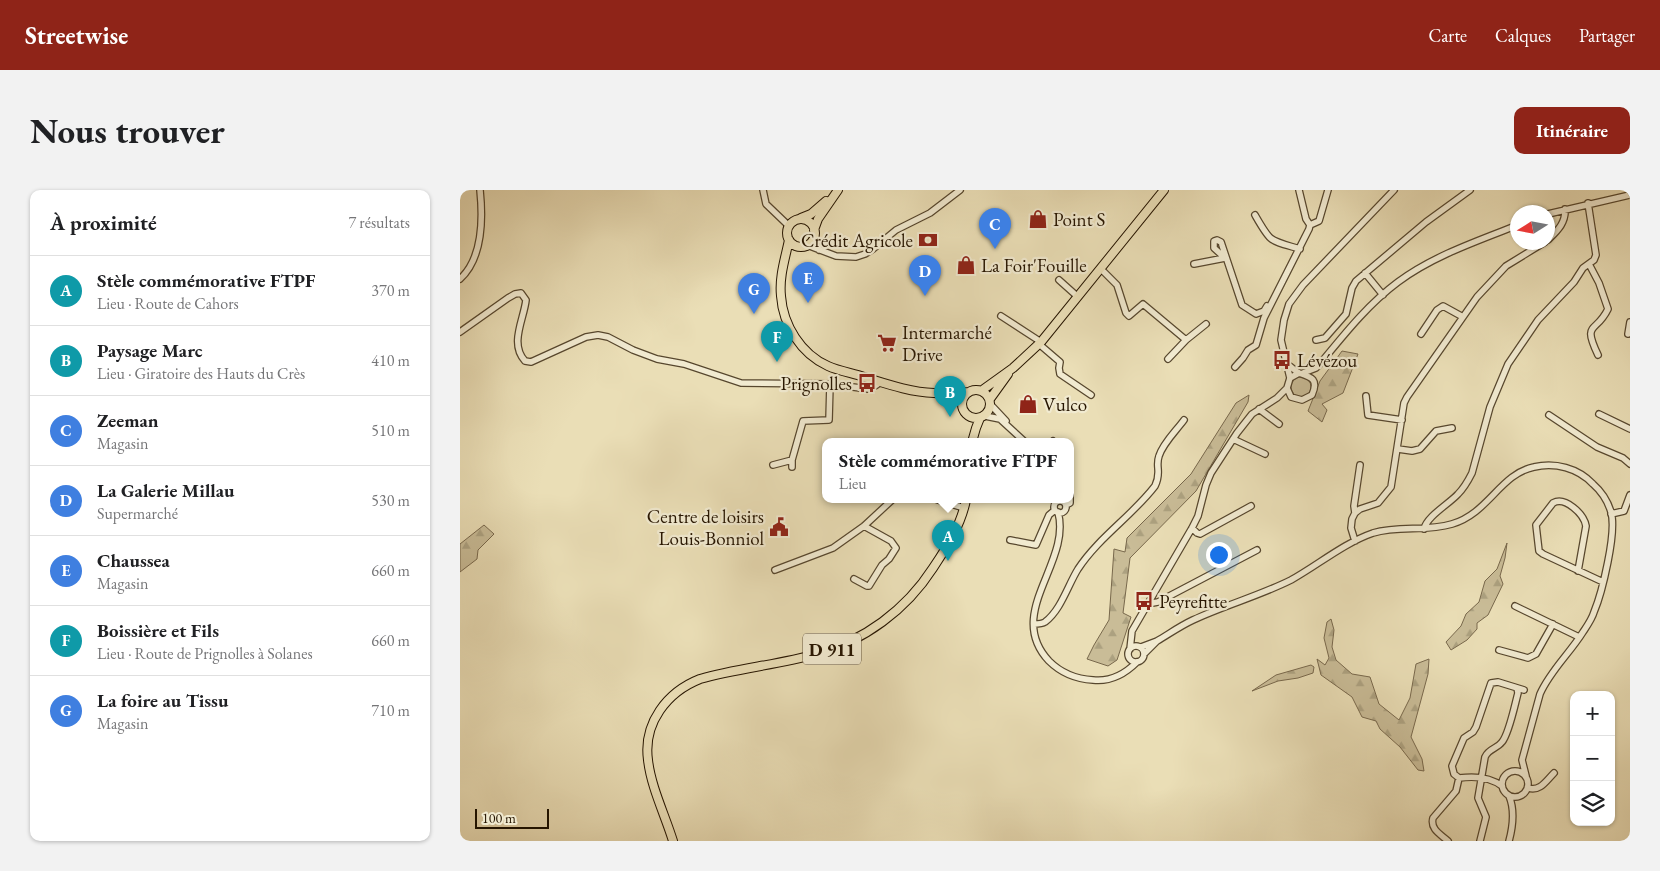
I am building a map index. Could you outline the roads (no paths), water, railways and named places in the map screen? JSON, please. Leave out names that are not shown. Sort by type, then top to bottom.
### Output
[{"type":"main road","points":[[783,269],[792,253],[805,246],[814,234],[818,219],[838,190]]},
{"type":"main road","points":[[830,199],[807,216],[793,221],[789,226],[787,234],[789,240],[780,284],[782,305],[788,323],[796,338],[820,362],[841,371],[922,392],[943,393],[981,391],[1013,368],[1040,343],[1164,190]]},
{"type":"main road","points":[[800,219],[809,221],[814,234]]},
{"type":"main road","points":[[789,240],[795,245],[805,246]]},
{"type":"main road","points":[[972,438],[976,428],[989,411],[990,402],[1013,368]]},
{"type":"main road","points":[[981,391],[990,402]]},
{"type":"main road","points":[[962,402],[968,392]]},
{"type":"main road","points":[[943,393],[954,396],[962,402],[964,411],[970,417],[971,438]]},
{"type":"main road","points":[[970,417],[983,417]]},
{"type":"main road","name":"D 911","points":[[673,841],[652,780],[647,752],[649,734],[653,723],[671,696],[683,687],[700,679],[815,654],[854,639],[883,621],[904,604],[921,585],[940,558],[954,533],[963,504]]},
{"type":"street","points":[[460,279],[467,272],[478,250],[480,238],[480,190]]},
{"type":"street","points":[[763,190],[766,204],[789,226]]},
{"type":"street","points":[[805,246],[836,256],[856,257],[865,254],[896,230],[930,213],[960,190]]},
{"type":"street","points":[[1235,367],[1248,350],[1256,345],[1264,318],[1309,231],[1310,225],[1306,218],[1298,190]]},
{"type":"street","points":[[1310,225],[1319,220],[1328,190]]},
{"type":"street","points":[[1122,674],[1128,666],[1132,631],[1192,528],[1211,473],[1252,414],[1277,398],[1287,388],[1290,378],[1283,351],[1282,327],[1293,297],[1394,190]]},
{"type":"street","points":[[1316,340],[1325,338],[1342,319],[1356,281],[1426,222],[1470,190]]},
{"type":"street","points":[[1555,212],[1630,195]]},
{"type":"street","points":[[1424,529],[1428,520],[1450,502],[1467,483],[1472,473],[1486,418],[1498,384],[1508,364],[1550,305],[1574,282],[1583,268],[1596,255],[1588,203]]},
{"type":"street","points":[[1555,232],[1566,218],[1565,209]]},
{"type":"street","points":[[1255,215],[1268,238],[1274,242],[1300,249]]},
{"type":"street","points":[[1277,398],[1291,396],[1302,400],[1309,398],[1314,391],[1313,380],[1316,368],[1360,318],[1383,294],[1398,282],[1429,263],[1510,228]]},
{"type":"street","points":[[814,234],[819,250]]},
{"type":"street","points":[[1355,512],[1378,504],[1391,488],[1407,397],[1477,297],[1506,266],[1532,250]]},
{"type":"street","points":[[1194,264],[1225,258],[1240,300],[1245,308],[1251,312],[1260,314],[1264,311],[1277,292]]},
{"type":"street","points":[[1589,264],[1599,283],[1608,309],[1592,328],[1590,338],[1598,355]]},
{"type":"street","points":[[1101,268],[1117,285],[1126,314],[1129,316],[1142,304],[1186,340]]},
{"type":"street","points":[[1365,273],[1383,294]]},
{"type":"street","points":[[1059,280],[1078,297]]},
{"type":"street","points":[[460,332],[508,298],[521,293],[526,300],[517,348],[525,361],[531,362],[586,337],[598,334],[657,359],[684,364],[742,383],[830,384],[868,389],[881,382]]},
{"type":"street","points":[[1421,334],[1437,310],[1443,306],[1463,316]]},
{"type":"street","points":[[1000,316],[1040,343],[1060,362],[1060,374],[1091,395]]},
{"type":"street","points":[[1628,334],[1630,322]]},
{"type":"street","points":[[1168,359],[1186,340],[1206,324]]},
{"type":"street","points":[[1288,365],[1308,375],[1313,380]]},
{"type":"street","points":[[1290,378],[1316,368]]},
{"type":"street","points":[[792,467],[792,460],[803,422],[829,420],[830,384]]},
{"type":"street","points":[[1287,388],[1291,396]]},
{"type":"street","points":[[1366,396],[1368,415],[1402,420]]},
{"type":"street","points":[[990,402],[1015,432]]},
{"type":"street","points":[[1259,409],[1279,424]]},
{"type":"street","points":[[1599,414],[1630,429]]},
{"type":"street","points":[[1549,416],[1596,447],[1623,458],[1630,464]]},
{"type":"street","points":[[983,417],[1000,419],[1021,438]]},
{"type":"street","points":[[1034,624],[1044,622],[1048,618],[1087,556],[1155,486],[1160,474],[1158,457],[1184,420]]},
{"type":"street","points":[[1398,449],[1420,450],[1436,431],[1452,428]]},
{"type":"street","points":[[1233,439],[1265,454]]},
{"type":"street","points":[[773,465],[792,460]]},
{"type":"street","points":[[1355,541],[1351,528],[1355,512],[1354,506],[1360,465]]},
{"type":"street","points":[[1060,503],[1060,523],[1056,552],[1037,601],[1034,624],[1040,648],[1048,659],[1065,673],[1097,681],[1116,678],[1143,658],[1144,654],[1157,641],[1194,619],[1289,580],[1321,563],[1355,541],[1387,530],[1424,529],[1454,524],[1484,506],[1515,475],[1524,470],[1544,465],[1576,471],[1587,478],[1602,493],[1612,514],[1612,534],[1603,582],[1594,614],[1544,684],[1522,760],[1502,782],[1502,786]]},
{"type":"street","points":[[1612,514],[1624,510],[1630,495]]},
{"type":"street","points":[[1578,571],[1586,526],[1585,520],[1583,516],[1568,505],[1556,501],[1552,503],[1536,525],[1539,551],[1578,571],[1603,582]]},
{"type":"street","points":[[775,570],[832,548],[864,526],[889,503]]},
{"type":"street","points":[[1058,503],[1054,506],[1059,511]]},
{"type":"street","points":[[1192,528],[1200,534],[1251,506]]},
{"type":"street","points":[[1010,540],[1036,545],[1049,515],[1059,511]]},
{"type":"street","points":[[854,579],[870,586],[882,565],[889,560],[896,548],[891,542],[864,526]]},
{"type":"street","points":[[1147,604],[1158,602],[1256,550]]},
{"type":"street","points":[[1515,606],[1579,637]]},
{"type":"street","points":[[1499,650],[1528,658],[1536,654],[1553,624]]},
{"type":"street","points":[[1131,637],[1144,654]]},
{"type":"street","points":[[1130,649],[1157,641]]},
{"type":"street","points":[[1129,657],[1132,661],[1137,662]]},
{"type":"street","points":[[1513,809],[1509,796],[1502,786],[1494,780],[1459,778],[1454,774],[1452,766],[1464,738],[1476,728],[1491,684],[1498,682],[1524,690]]},
{"type":"street","points":[[1480,841],[1486,817],[1478,798],[1487,752],[1499,745],[1505,738],[1518,693],[1517,688]]},
{"type":"street","points":[[1509,841],[1513,809],[1519,797],[1528,788],[1528,780],[1522,760]]},
{"type":"street","points":[[1494,780],[1509,773],[1519,771],[1526,776]]},
{"type":"street","points":[[1528,788],[1533,790],[1539,788],[1554,773]]},
{"type":"street","points":[[1448,841],[1433,828],[1433,818],[1456,791],[1459,778]]},
{"type":"street","points":[[1509,796],[1519,797]]},
{"type":"place","name":"Point S","points":[[1038,219]]},
{"type":"place","name":"Crédit Agricole","points":[[928,240]]},
{"type":"place","name":"Zeeman","points":[[995,249]]},
{"type":"place","name":"La Foir'Fouille","points":[[966,265]]},
{"type":"place","name":"La Galerie Millau","points":[[925,296]]},
{"type":"place","name":"Chaussea","points":[[808,303]]},
{"type":"place","name":"La foire au Tissu","points":[[754,314]]},
{"type":"place","name":"Intermarché Drive","points":[[887,343]]},
{"type":"place","name":"Lévézou","points":[[1282,360]]},
{"type":"place","name":"Boissière et Fils","points":[[777,362]]},
{"type":"place","name":"Prignolles","points":[[867,383]]},
{"type":"place","name":"Vulco","points":[[1028,404]]},
{"type":"place","name":"Paysage Marc","points":[[950,417]]},
{"type":"place","name":"Centre de loisirs Louis-Bonniol","points":[[779,527]]},
{"type":"place","name":"Stèle commémorative FTPF","points":[[948,561]]},
{"type":"place","name":"Peyrefitte","points":[[1144,601]]}]
